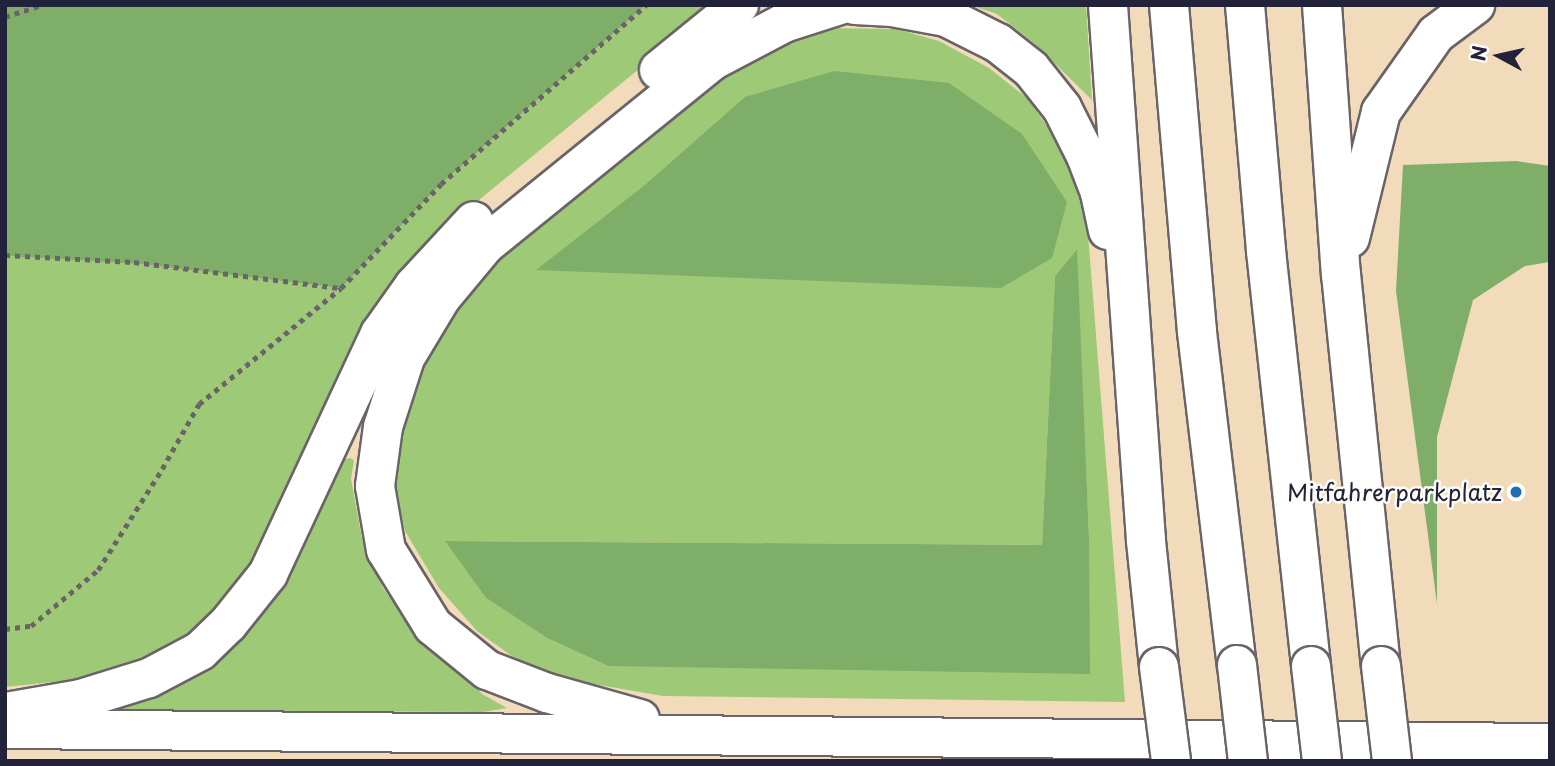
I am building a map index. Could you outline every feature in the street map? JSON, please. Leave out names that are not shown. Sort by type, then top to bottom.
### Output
[{"type":"highway","points":[[5,713],[80,699],[149,678],[200,651],[228,624],[268,573],[380,334],[414,286],[471,224],[739,5]]},
{"type":"highway","points":[[717,734],[620,715],[547,694],[487,670],[433,626],[386,550],[375,486],[383,427],[404,358],[441,298],[485,245],[712,61],[784,23],[840,5]]},
{"type":"highway","points":[[855,5],[891,7],[946,17],[967,27],[998,43],[1031,69],[1062,108],[1100,193],[1138,386]]},
{"type":"highway","points":[[1108,5],[1138,386],[1146,541],[1171,761]]},
{"type":"highway","points":[[1169,5],[1197,332],[1248,761]]},
{"type":"highway","points":[[1245,5],[1266,251],[1322,761]]},
{"type":"highway","points":[[1322,5],[1341,274],[1392,761]]},
{"type":"highway","points":[[1341,274],[1381,112],[1436,34],[1475,5]]},
{"type":"highway","points":[[5,729],[1550,743]]},
{"type":"highway","points":[[1500,743],[1550,734]]},
{"type":"path","points":[[5,17],[41,5]]},
{"type":"path","points":[[5,629],[31,626],[98,570],[163,469],[199,404],[341,288],[441,184],[646,5]]},
{"type":"path","points":[[5,256],[134,262],[341,288]]},
{"type":"green space","points":[[5,5],[646,5],[441,184],[341,288],[139,264],[5,256]]},
{"type":"green space","points":[[646,5],[717,5],[463,213],[252,568],[189,638],[145,663],[91,678],[5,687],[5,256],[139,264],[341,288],[441,184]]},
{"type":"green space","points":[[970,5],[1086,5],[1092,100],[1034,43],[997,14]]},
{"type":"green space","points":[[828,28],[896,29],[939,41],[989,68],[1027,98],[1062,147],[1087,221],[1125,702],[663,696],[576,681],[516,659],[477,631],[439,588],[405,531],[393,477],[399,402],[477,271],[656,116],[774,40]],"holes":[[[1076,250],[1089,537],[608,666],[547,638],[486,598],[446,541],[1042,545],[1055,276]]]},
{"type":"green space","points":[[834,71],[949,83],[1022,134],[1067,202],[1052,258],[1001,288],[536,270],[645,185],[745,97]]},
{"type":"green space","points":[[1516,161],[1550,166],[1550,262],[1525,266],[1473,300],[1437,437],[1437,604],[1396,291],[1403,165]]},
{"type":"green space","points":[[1077,249],[1089,537],[1090,674],[608,666],[547,638],[486,598],[445,541],[1042,545],[1055,276]]},
{"type":"green space","points":[[341,460],[354,460],[351,479],[362,539],[383,588],[420,639],[449,667],[472,681],[482,694],[507,708],[483,712],[116,710],[117,705],[147,698]]},
{"type":"place","name":"Mitfahrerparkplatz","points":[[1516,492]]}]
